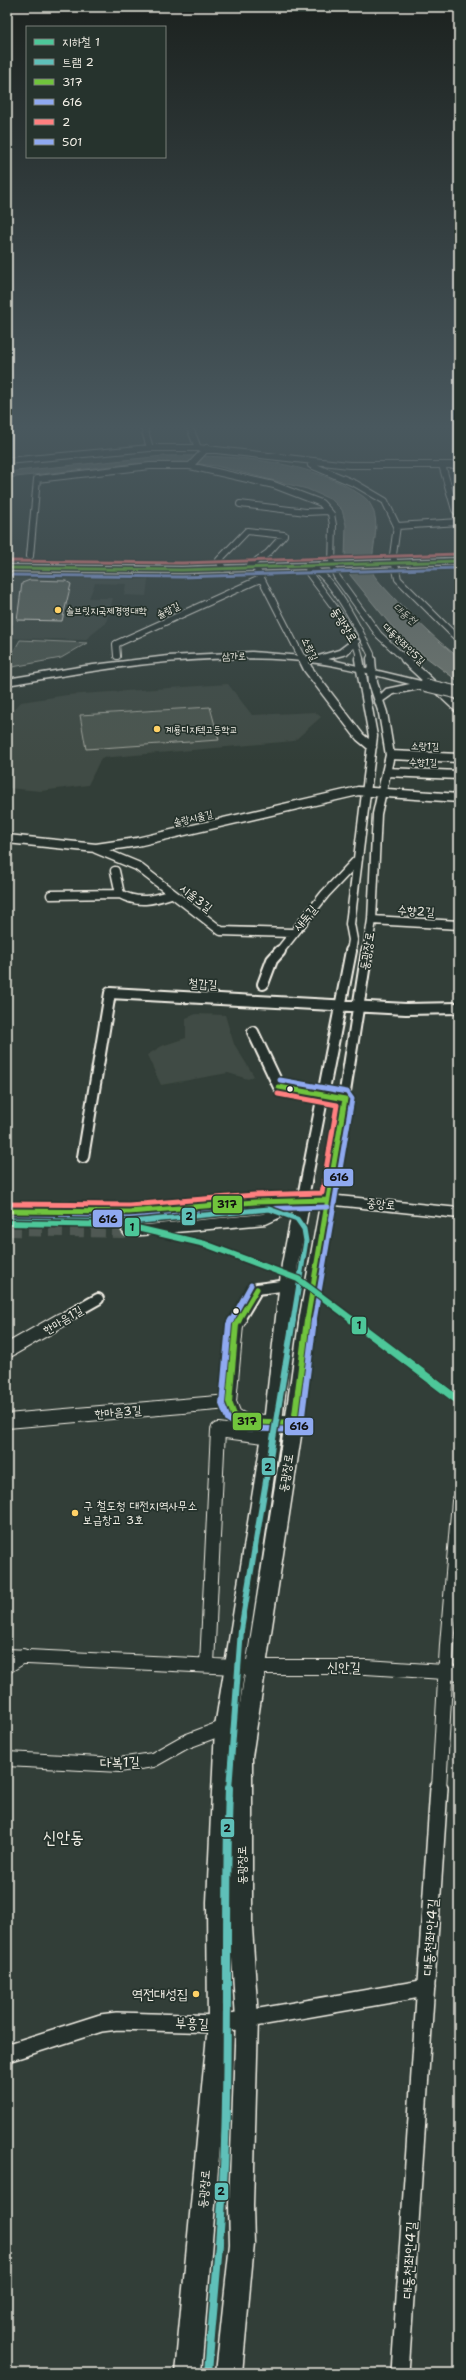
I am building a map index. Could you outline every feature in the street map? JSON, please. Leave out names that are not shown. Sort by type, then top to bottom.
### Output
[{"type":"street","points":[[30,556],[32,539]]},
{"type":"street","points":[[223,569],[219,560],[239,539]]},
{"type":"street","points":[[246,568],[268,553],[280,539]]},
{"type":"street","points":[[332,566],[333,539]]},
{"type":"street","points":[[394,539],[393,564],[398,579],[459,640]]},
{"type":"street","points":[[7,568],[223,569],[459,561]]},
{"type":"street","name":"동광장로","points":[[188,2373],[219,2024],[218,1902],[225,1727],[272,1430],[295,1230],[324,1097],[339,1006],[353,940],[350,924],[373,736],[360,668],[359,650],[355,641],[308,572],[309,566],[319,570],[352,616],[371,654],[372,671],[390,756],[377,814],[372,920],[328,1200],[308,1314],[294,1424],[242,1757],[241,1927],[247,2019],[241,2205],[242,2244],[229,2373]]},
{"type":"street","name":"대동천좌안5길","points":[[332,566],[337,576],[379,635],[459,709]]},
{"type":"street","name":"소랑길","points":[[256,568],[260,579],[305,659],[308,669],[360,737],[372,747]]},
{"type":"street","name":"솔랑길","points":[[116,656],[116,644],[260,579]]},
{"type":"street","points":[[305,659],[344,652],[355,641]]},
{"type":"street","name":"삼가로","points":[[7,682],[125,664],[201,658],[263,656],[305,659],[360,668],[459,693]]},
{"type":"street","points":[[379,701],[390,691],[425,685]]},
{"type":"street","name":"소랑1길","points":[[390,756],[459,758]]},
{"type":"street","name":"수향1길","points":[[386,772],[459,775]]},
{"type":"street","name":"솔랑시울길","points":[[7,839],[96,848],[152,838],[358,791],[459,798]]},
{"type":"street","name":"시울3길","points":[[96,848],[137,866],[171,894],[221,931],[292,933]]},
{"type":"street","name":"새둑길","points":[[263,984],[272,960],[292,933],[358,859]]},
{"type":"street","points":[[114,871],[120,894]]},
{"type":"street","points":[[52,895],[120,894],[140,902],[171,894]]},
{"type":"street","name":"수향2길","points":[[372,920],[459,925]]},
{"type":"street","name":"철갑길","points":[[83,1157],[110,993],[358,1007],[406,1009],[459,1008]]},
{"type":"street","points":[[253,1032],[279,1087],[324,1097],[344,1099]]},
{"type":"street","name":"중앙로","points":[[129,1212],[255,1202],[302,1202],[328,1200],[459,1213]]},
{"type":"street","name":"중앙로","points":[[130,1231],[266,1219],[302,1202]]},
{"type":"street","points":[[272,1430],[244,1421],[234,1414],[229,1402],[236,1325],[257,1289],[289,1285]]},
{"type":"street","name":"한마음1길","points":[[7,1351],[27,1341],[98,1299]]},
{"type":"street","name":"한마음3길","points":[[7,1421],[229,1402]]},
{"type":"street","points":[[207,1665],[218,1430],[272,1430],[294,1424]]},
{"type":"street","name":"대동천좌안4길","points":[[400,2373],[426,1988],[453,1673],[459,1501]]},
{"type":"street","name":"신안길","points":[[7,1656],[234,1667],[366,1667],[453,1673]]},
{"type":"street","points":[[7,1666],[23,1656]]},
{"type":"street","name":"다복1길","points":[[7,1759],[119,1764],[153,1760],[185,1742],[225,1727]]},
{"type":"street","name":"부흥길","points":[[7,2053],[101,2023],[118,2021],[219,2024],[426,1988]]},
{"type":"shaded area","name":"솔브릿지국제경영대학","points":[[14,572],[149,574],[146,596],[124,595],[126,584],[95,583],[89,598],[113,598],[106,623],[85,640],[9,638],[14,625],[7,623],[7,583]]},
{"type":"shaded area","points":[[20,640],[87,643],[61,658],[7,668],[7,656],[11,656]]},
{"type":"shaded area","name":"계룡디지텍고등학교","points":[[228,684],[252,715],[315,712],[321,717],[294,741],[101,758],[88,785],[41,791],[7,788],[7,717],[21,702],[67,695]]},
{"type":"shaded area","points":[[210,707],[219,740],[86,749],[80,715]]},
{"type":"shaded area","points":[[196,1014],[225,1015],[234,1044],[254,1076],[248,1079],[228,1073],[161,1085],[147,1055],[162,1046],[186,1038],[186,1018]]},
{"type":"water","name":"대동천","points":[[346,539],[375,539],[372,564],[373,573],[412,616],[441,643],[459,657],[459,682],[402,639],[350,575],[345,557]]},
{"type":"building","name":"솔브릿지국제경영대학","points":[[30,580],[66,581],[71,584],[62,621],[17,620],[22,583]]},
{"type":"tunnel","points":[[7,1211],[129,1212]]},
{"type":"tunnel","points":[[7,1229],[130,1231]]},
{"type":"metro line","name":"1","points":[[7,1223],[124,1225],[205,1244],[298,1279],[459,1401]]},
{"type":"tram line","name":"2","points":[[7,1220],[130,1222],[269,1209],[297,1219],[304,1229],[306,1241],[241,1630],[229,1786],[226,1867],[228,1998],[225,2143],[208,2373]]},
{"type":"transit line","name":"2","points":[[7,561],[182,563],[459,554]]},
{"type":"transit line","name":"317","points":[[7,568],[182,570],[459,561]]},
{"type":"transit line","name":"501","points":[[7,575],[182,577],[459,568]]},
{"type":"transit line","name":"616","points":[[251,1285],[229,1324],[222,1404],[228,1419],[242,1428],[296,1430],[301,1424],[315,1316],[352,1099],[347,1092],[280,1080]]},
{"type":"transit line","name":"317","points":[[257,1289],[236,1325],[229,1402],[234,1415],[244,1421],[294,1423],[308,1315],[345,1099],[279,1087]]},
{"type":"transit line","name":"2","points":[[7,1204],[129,1205],[254,1195],[322,1193],[337,1105],[278,1094]]},
{"type":"transit line","name":"317","points":[[7,1211],[129,1212],[255,1202],[328,1200]]},
{"type":"transit line","name":"616","points":[[7,1218],[129,1219],[255,1209],[328,1207]]},
{"type":"place","name":"솔브릿지국제경영대학","points":[[58,610]]},
{"type":"place","name":"계룡디지텍고등학교","points":[[157,729]]},
{"type":"place","name":"구 철도청 대전지역사무소 보급창고 3호","points":[[75,1513]]},
{"type":"place","name":"역전대성집","points":[[196,1994]]},
{"type":"district","name":"신안동","points":[[63,1837]]}]
